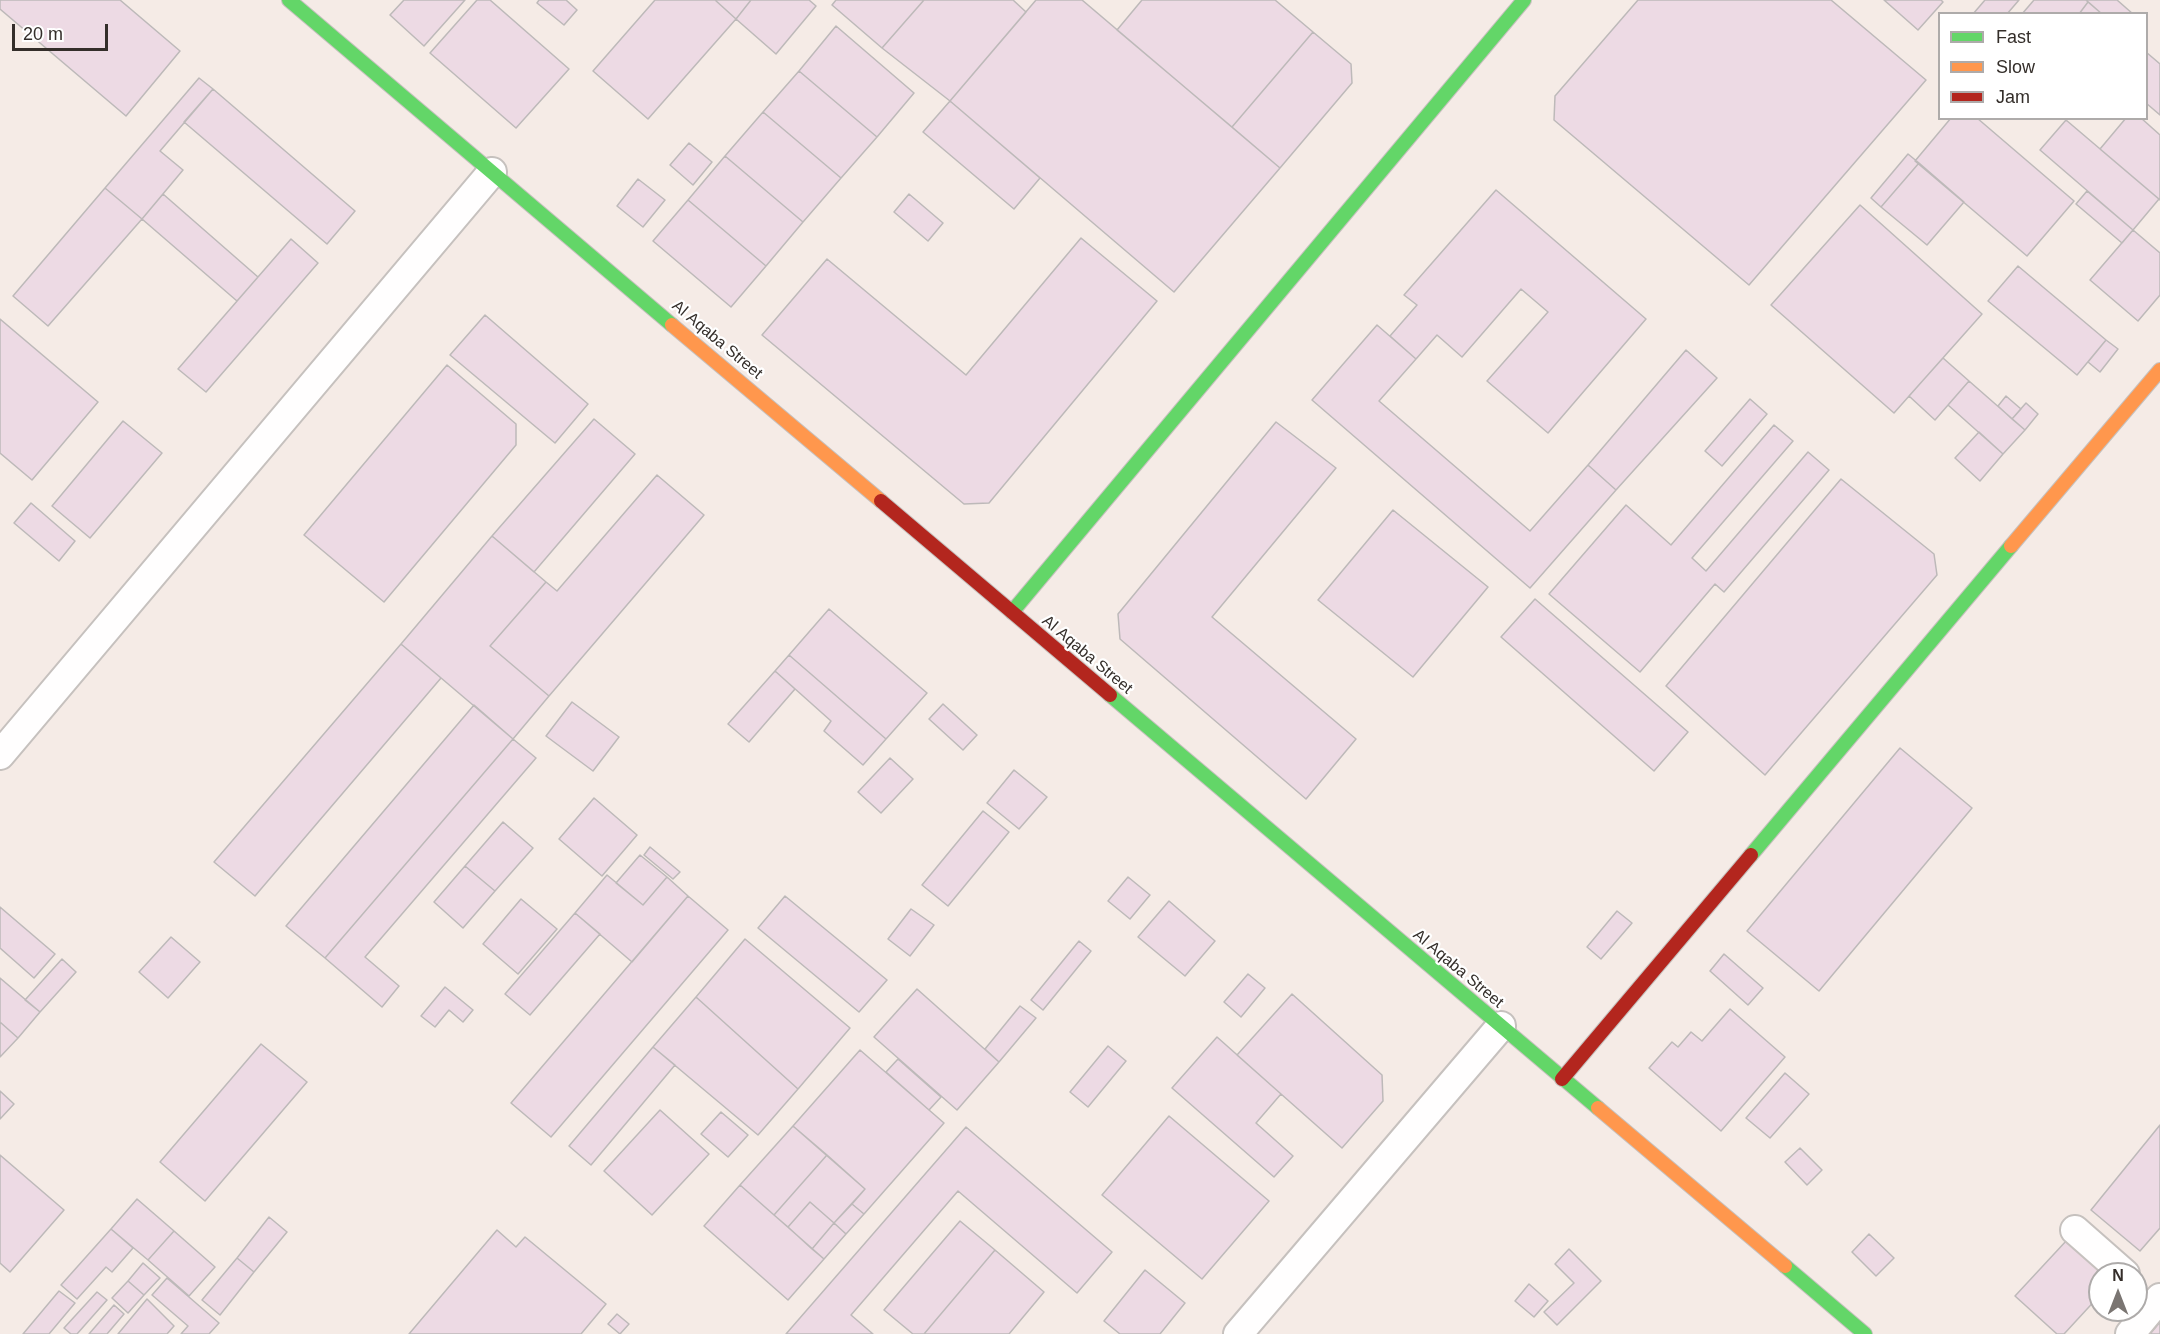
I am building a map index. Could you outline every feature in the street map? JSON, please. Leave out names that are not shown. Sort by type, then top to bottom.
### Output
[{"type":"street","name":"Al Aqaba Street","points":[[290,0],[1865,1334]]},
{"type":"street","points":[[1012,612],[1524,0]]},
{"type":"street","points":[[0,754],[492,172]]},
{"type":"street","points":[[1562,1079],[2160,370]]},
{"type":"street","points":[[1238,1334],[1501,1026]]},
{"type":"street","points":[[2075,1230],[2112,1262]]},
{"type":"street","points":[[2130,1334],[2159,1300]]},
{"type":"shaded area","points":[[0,0],[2160,0],[2160,1334],[0,1334]]},
{"type":"building","points":[[0,0],[120,0],[180,51],[126,116],[0,9]]},
{"type":"building","points":[[404,0],[465,0],[424,46],[390,15]]},
{"type":"building","points":[[477,0],[490,0],[569,69],[516,128],[430,53]]},
{"type":"building","points":[[539,0],[566,0],[577,10],[564,25],[537,3]]},
{"type":"building","points":[[655,0],[715,0],[736,19],[648,119],[593,71]]},
{"type":"building","points":[[715,0],[751,0],[736,19]]},
{"type":"building","points":[[751,0],[809,0],[816,6],[776,54],[736,19]]},
{"type":"building","points":[[836,0],[924,0],[882,48],[832,5]]},
{"type":"building","points":[[924,0],[1013,0],[1026,12],[950,101],[882,48]]},
{"type":"building","points":[[1036,0],[1082,0],[1280,168],[1174,292],[950,101]]},
{"type":"building","points":[[1142,0],[1275,0],[1313,32],[1232,127],[1117,30]]},
{"type":"building","points":[[1638,0],[1831,0],[1926,80],[1749,285],[1554,120],[1555,96]]},
{"type":"building","points":[[1884,0],[1941,0],[1943,2],[1918,30]]},
{"type":"building","points":[[1985,0],[2019,0],[2009,12],[1975,12]]},
{"type":"building","points":[[2034,0],[2086,0],[2088,2],[2080,12],[2024,12]]},
{"type":"building","points":[[2086,0],[2117,0],[2131,12],[2100,12]]},
{"type":"building","points":[[2088,2],[2100,12],[2080,12]]},
{"type":"building","points":[[836,26],[914,93],[877,137],[799,71]]},
{"type":"building","points":[[1313,32],[1351,64],[1352,83],[1280,168],[1232,127]]},
{"type":"building","points":[[2148,54],[2160,64],[2160,115],[2148,105]]},
{"type":"building","points":[[799,71],[877,137],[841,178],[763,112]]},
{"type":"building","points":[[199,78],[213,89],[160,151],[183,170],[142,219],[105,188]]},
{"type":"building","points":[[213,89],[355,211],[327,244],[184,122]]},
{"type":"building","points":[[950,101],[1040,178],[1014,209],[923,132]]},
{"type":"building","points":[[763,112],[841,178],[803,222],[725,156]]},
{"type":"building","points":[[1949,120],[1979,120],[2074,201],[2027,256],[1915,161]]},
{"type":"building","points":[[2066,120],[2159,199],[2133,230],[2040,150]]},
{"type":"building","points":[[2124,120],[2143,120],[2160,135],[2160,200],[2100,149]]},
{"type":"building","points":[[689,143],[712,162],[693,185],[670,165]]},
{"type":"building","points":[[1908,154],[1919,163],[1881,207],[1871,198]]},
{"type":"building","points":[[725,156],[803,222],[766,266],[688,200]]},
{"type":"building","points":[[1919,163],[1964,202],[1927,245],[1881,207]]},
{"type":"building","points":[[638,179],[665,200],[643,227],[617,206]]},
{"type":"building","points":[[105,188],[142,219],[48,326],[13,296]]},
{"type":"building","points":[[1496,190],[1646,319],[1548,433],[1487,381],[1548,312],[1521,289],[1462,357],[1437,335],[1416,359],[1390,336],[1417,305],[1404,295]]},
{"type":"building","points":[[2087,191],[2133,230],[2122,243],[2076,204]]},
{"type":"building","points":[[163,194],[258,277],[237,301],[142,219]]},
{"type":"building","points":[[909,194],[943,223],[928,241],[894,212]]},
{"type":"building","points":[[688,200],[766,266],[731,307],[653,241]]},
{"type":"building","points":[[1860,205],[1982,314],[1894,413],[1771,305]]},
{"type":"building","points":[[2133,230],[2160,253],[2160,295],[2138,321],[2090,280]]},
{"type":"building","points":[[1081,238],[1157,301],[989,503],[964,504],[762,335],[827,259],[966,375]]},
{"type":"building","points":[[291,239],[318,263],[206,392],[178,369]]},
{"type":"building","points":[[2018,266],[2106,340],[2077,375],[1988,301]]},
{"type":"building","points":[[485,315],[588,404],[555,443],[450,355]]},
{"type":"building","points":[[0,319],[98,402],[32,480],[0,453]]},
{"type":"building","points":[[1377,325],[1416,359],[1379,401],[1530,531],[1588,465],[1616,490],[1530,588],[1312,400]]},
{"type":"building","points":[[2106,340],[2118,349],[2100,372],[2088,362]]},
{"type":"building","points":[[1686,350],[1717,378],[1616,490],[1588,465]]},
{"type":"building","points":[[1943,358],[1969,381],[1935,420],[1909,396]]},
{"type":"building","points":[[447,365],[516,424],[516,445],[384,602],[304,535]]},
{"type":"building","points":[[1969,381],[2025,430],[2003,454],[1948,405]]},
{"type":"building","points":[[2006,396],[2021,409],[2012,419],[1998,406]]},
{"type":"building","points":[[1750,399],[1767,414],[1722,466],[1705,451]]},
{"type":"building","points":[[2026,403],[2038,414],[2025,430],[2012,419]]},
{"type":"building","points":[[594,419],[635,454],[534,572],[492,536]]},
{"type":"building","points":[[123,421],[162,453],[90,538],[52,506]]},
{"type":"building","points":[[1276,422],[1336,468],[1212,617],[1356,739],[1306,799],[1120,639],[1118,614]]},
{"type":"building","points":[[1774,425],[1793,441],[1692,558],[1706,571],[1808,452],[1829,470],[1724,592],[1715,584],[1640,672],[1549,594],[1626,505],[1671,545]]},
{"type":"building","points":[[1979,432],[2003,454],[1980,481],[1955,458]]},
{"type":"building","points":[[657,475],[704,515],[549,696],[490,646],[546,582],[557,591]]},
{"type":"building","points":[[1841,479],[1934,554],[1937,575],[1765,775],[1666,686]]},
{"type":"building","points":[[31,503],[75,541],[59,561],[14,523]]},
{"type":"building","points":[[1393,510],[1488,587],[1413,677],[1318,600]]},
{"type":"building","points":[[492,536],[546,582],[490,646],[549,696],[513,739],[401,644]]},
{"type":"building","points":[[1535,599],[1688,732],[1654,771],[1501,637]]},
{"type":"building","points":[[829,609],[927,693],[886,739],[789,655]]},
{"type":"building","points":[[401,644],[441,678],[255,896],[214,862]]},
{"type":"building","points":[[789,655],[886,739],[863,765],[824,731],[831,721],[775,671]]},
{"type":"building","points":[[775,671],[795,689],[749,742],[728,724]]},
{"type":"building","points":[[572,702],[619,737],[593,771],[546,736]]},
{"type":"building","points":[[943,704],[977,735],[963,750],[929,719]]},
{"type":"building","points":[[474,705],[513,739],[325,958],[286,926]]},
{"type":"building","points":[[513,739],[536,758],[365,957],[399,986],[382,1007],[325,958]]},
{"type":"building","points":[[1900,748],[1972,808],[1819,991],[1747,931]]},
{"type":"building","points":[[890,758],[913,779],[881,813],[858,792]]},
{"type":"building","points":[[1014,770],[1047,797],[1019,829],[987,803]]},
{"type":"building","points":[[594,798],[637,835],[602,876],[559,839]]},
{"type":"building","points":[[983,811],[1009,832],[948,906],[922,885]]},
{"type":"building","points":[[503,822],[533,848],[495,891],[465,866]]},
{"type":"building","points":[[650,847],[680,872],[673,879],[644,855]]},
{"type":"building","points":[[640,855],[667,877],[643,905],[616,883]]},
{"type":"building","points":[[465,866],[495,891],[463,928],[434,902]]},
{"type":"building","points":[[607,875],[643,905],[667,877],[688,896],[632,962],[575,913]]},
{"type":"building","points":[[1128,877],[1150,895],[1130,919],[1108,901]]},
{"type":"building","points":[[688,896],[728,930],[551,1137],[511,1103]]},
{"type":"building","points":[[785,896],[887,980],[859,1012],[758,928]]},
{"type":"building","points":[[521,899],[557,929],[518,974],[483,944]]},
{"type":"building","points":[[1169,901],[1215,941],[1185,976],[1138,937]]},
{"type":"building","points":[[0,907],[55,954],[34,978],[0,948]]},
{"type":"building","points":[[911,909],[934,925],[910,956],[888,939]]},
{"type":"building","points":[[1617,911],[1632,923],[1601,959],[1587,947]]},
{"type":"building","points":[[575,913],[600,934],[530,1015],[505,994]]},
{"type":"building","points":[[171,937],[200,962],[168,998],[139,972]]},
{"type":"building","points":[[745,939],[850,1028],[798,1089],[696,997]]},
{"type":"building","points":[[1079,941],[1091,951],[1043,1010],[1031,1000]]},
{"type":"building","points":[[1724,954],[1763,988],[1748,1005],[1710,971]]},
{"type":"building","points":[[62,959],[76,972],[40,1012],[25,1000]]},
{"type":"building","points":[[1248,974],[1265,988],[1241,1017],[1224,1002]]},
{"type":"building","points":[[0,978],[40,1012],[18,1038],[0,1022]]},
{"type":"building","points":[[445,987],[473,1010],[463,1022],[449,1010],[435,1027],[421,1016]]},
{"type":"building","points":[[917,989],[999,1062],[957,1110],[874,1037]]},
{"type":"building","points":[[1292,994],[1382,1075],[1383,1101],[1342,1148],[1237,1055]]},
{"type":"building","points":[[696,997],[798,1089],[758,1135],[653,1047]]},
{"type":"building","points":[[1020,1006],[1036,1018],[999,1062],[985,1049]]},
{"type":"building","points":[[1730,1009],[1785,1057],[1721,1131],[1649,1068],[1672,1042],[1678,1047],[1691,1032],[1702,1041]]},
{"type":"building","points":[[0,1022],[18,1038],[0,1057]]},
{"type":"building","points":[[1217,1037],[1281,1094],[1256,1123],[1293,1156],[1274,1177],[1172,1088]]},
{"type":"building","points":[[261,1044],[307,1082],[205,1201],[160,1162]]},
{"type":"building","points":[[1108,1046],[1126,1061],[1088,1107],[1070,1092]]},
{"type":"building","points":[[653,1047],[675,1065],[591,1165],[569,1146]]},
{"type":"building","points":[[860,1050],[944,1123],[864,1214],[852,1204],[865,1189],[793,1126]]},
{"type":"building","points":[[898,1059],[941,1097],[929,1110],[886,1072]]},
{"type":"building","points":[[1785,1073],[1809,1094],[1770,1138],[1746,1118]]},
{"type":"building","points":[[0,1091],[14,1104],[0,1119]]},
{"type":"building","points":[[660,1110],[709,1154],[652,1215],[604,1171]]},
{"type":"building","points":[[721,1112],[748,1135],[728,1157],[701,1134]]},
{"type":"building","points":[[1169,1116],[1269,1201],[1202,1279],[1102,1195]]},
{"type":"building","points":[[2160,1125],[2160,1228],[2140,1251],[2091,1210]]},
{"type":"building","points":[[793,1126],[827,1155],[774,1215],[740,1185]]},
{"type":"building","points":[[966,1127],[1112,1252],[1077,1293],[958,1191],[851,1315],[873,1334],[786,1334]]},
{"type":"building","points":[[1800,1148],[1822,1170],[1807,1185],[1785,1162]]},
{"type":"building","points":[[0,1155],[64,1210],[10,1272],[0,1263]]},
{"type":"building","points":[[827,1155],[865,1189],[834,1223],[810,1202],[788,1227],[774,1215]]},
{"type":"building","points":[[740,1185],[824,1259],[788,1300],[704,1226]]},
{"type":"building","points":[[137,1199],[174,1231],[148,1260],[111,1229]]},
{"type":"building","points":[[810,1202],[834,1223],[812,1249],[788,1227]]},
{"type":"building","points":[[852,1204],[864,1214],[846,1234],[834,1223]]},
{"type":"building","points":[[269,1217],[287,1232],[254,1272],[237,1258]]},
{"type":"building","points":[[960,1221],[995,1250],[924,1334],[913,1334],[884,1310]]},
{"type":"building","points":[[834,1223],[846,1234],[824,1259],[812,1249]]},
{"type":"building","points":[[111,1229],[133,1248],[112,1272],[106,1267],[77,1299],[61,1285]]},
{"type":"building","points":[[497,1230],[516,1247],[525,1237],[606,1304],[581,1334],[409,1334]]},
{"type":"building","points":[[174,1231],[215,1267],[189,1296],[148,1260]]},
{"type":"building","points":[[1869,1234],[1894,1258],[1876,1276],[1852,1252]]},
{"type":"building","points":[[2067,1240],[2092,1262],[2088,1262],[2088,1308],[2064,1334],[2057,1334],[2015,1296]]},
{"type":"building","points":[[1569,1249],[1601,1281],[1557,1325],[1544,1312],[1574,1283],[1555,1264]]},
{"type":"building","points":[[995,1250],[1044,1292],[1009,1334],[924,1334]]},
{"type":"building","points":[[237,1258],[254,1272],[220,1315],[202,1300]]},
{"type":"building","points":[[143,1263],[160,1278],[144,1295],[128,1281]]},
{"type":"building","points":[[1145,1270],[1185,1303],[1160,1334],[1120,1334],[1104,1321]]},
{"type":"building","points":[[167,1278],[219,1323],[209,1334],[181,1334],[188,1326],[152,1295]]},
{"type":"building","points":[[128,1281],[144,1295],[128,1313],[112,1298]]},
{"type":"building","points":[[1529,1284],[1548,1301],[1534,1317],[1515,1301]]},
{"type":"building","points":[[59,1291],[75,1303],[49,1334],[23,1334]]},
{"type":"building","points":[[97,1292],[107,1300],[77,1334],[71,1334],[64,1328]]},
{"type":"building","points":[[147,1299],[174,1326],[167,1334],[118,1334]]},
{"type":"building","points":[[114,1305],[124,1314],[107,1334],[89,1334]]},
{"type":"building","points":[[617,1314],[629,1324],[620,1334],[608,1324]]},
{"type":"building","points":[[2160,1322],[2160,1334],[2150,1334]]},
{"type":"traffic: fast","points":[[289,0],[672,325]]},
{"type":"traffic: fast","points":[[1012,612],[1524,0]]},
{"type":"traffic: fast","points":[[1751,855],[2011,546]]},
{"type":"traffic: fast","points":[[1110,695],[1598,1108]]},
{"type":"traffic: fast","points":[[1785,1266],[1865,1334]]},
{"type":"traffic: slow","points":[[672,325],[881,501]]},
{"type":"traffic: slow","points":[[2011,546],[2160,370]]},
{"type":"traffic: slow","points":[[1598,1108],[1785,1266]]},
{"type":"traffic: jam","points":[[881,501],[1110,695]]},
{"type":"traffic: jam","points":[[1562,1079],[1751,855]]}]
